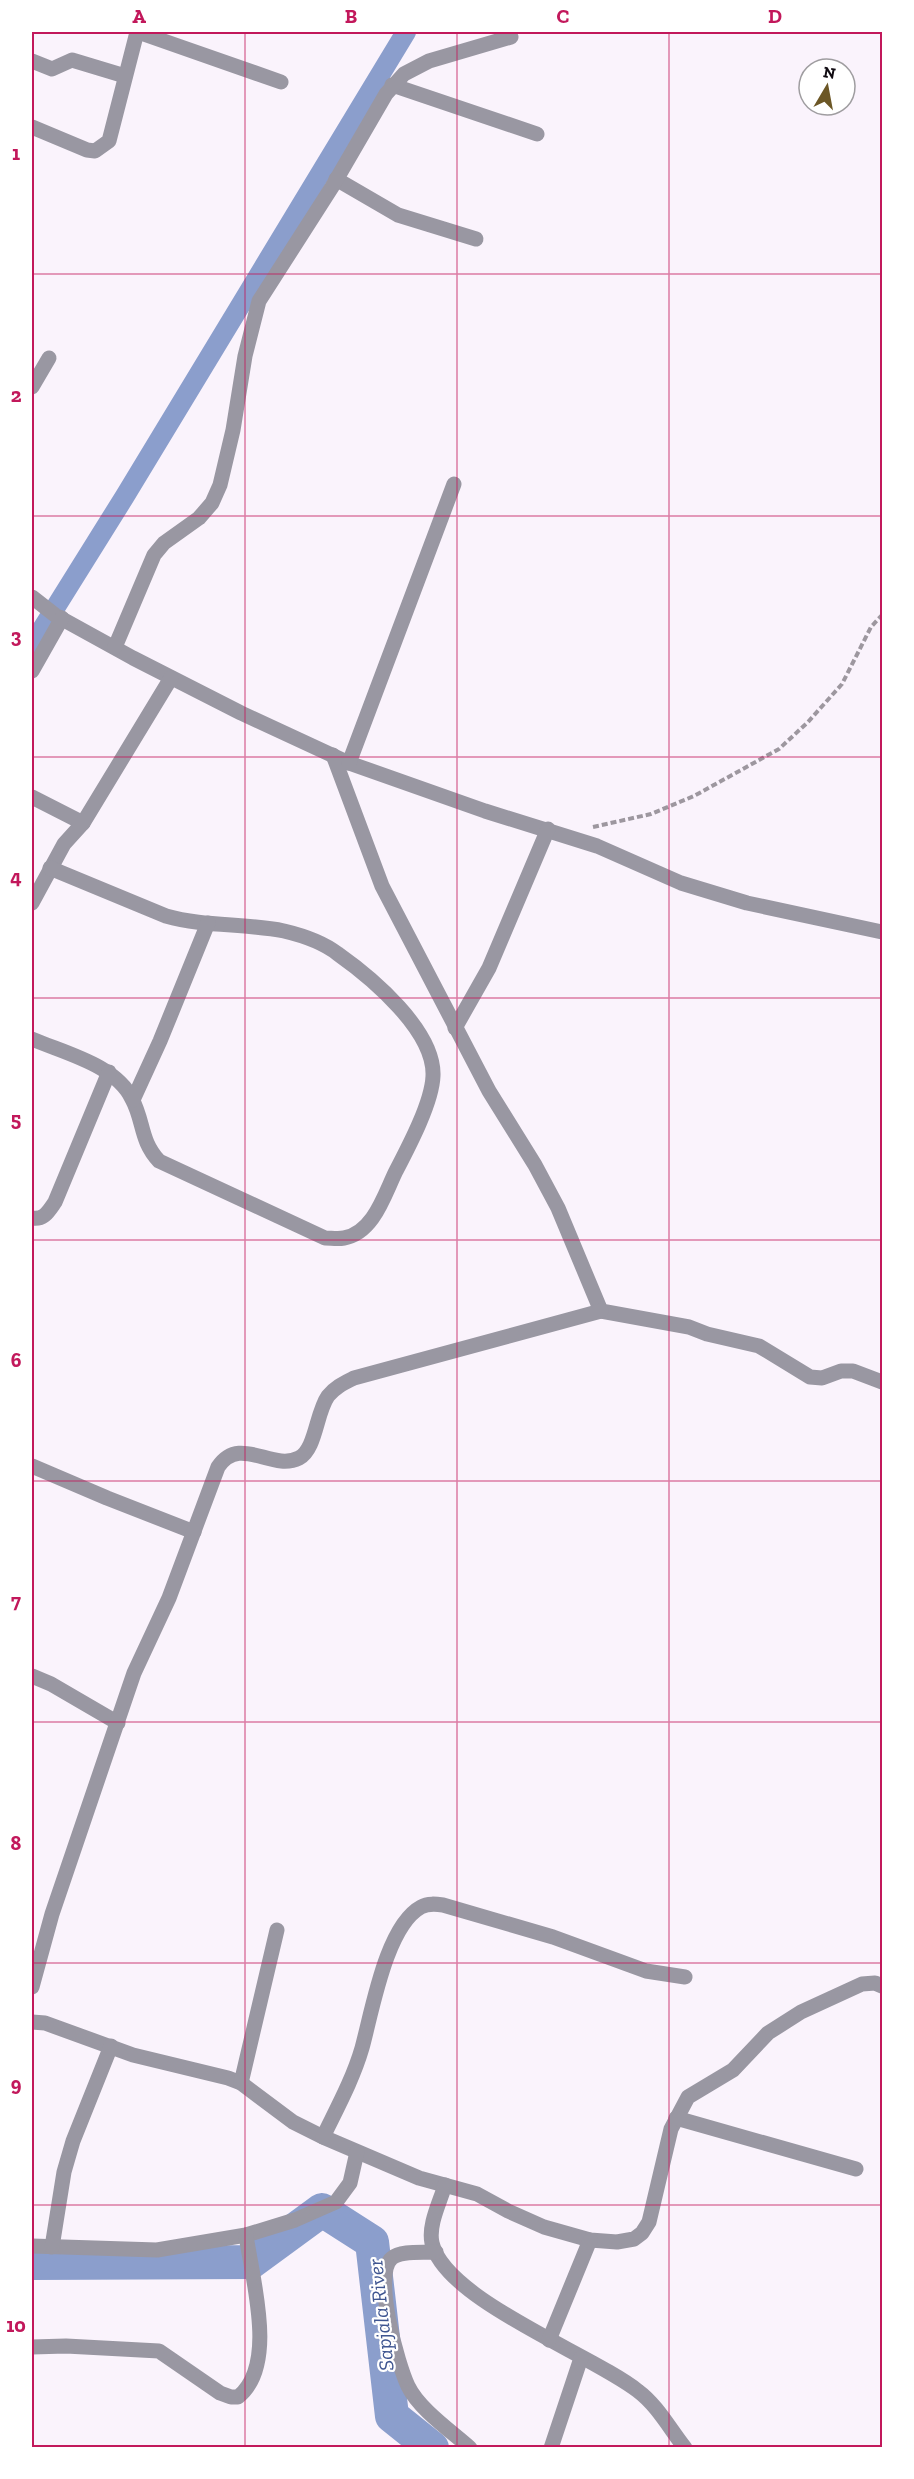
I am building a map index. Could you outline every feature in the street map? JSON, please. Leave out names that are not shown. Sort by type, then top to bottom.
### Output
[{"type":"street","points":[[32,127],[87,150],[95,151],[103,147],[113,131],[125,76],[138,32],[281,82]]},
{"type":"street","points":[[115,647],[154,555],[164,543],[199,518],[212,503],[220,485],[233,430],[245,356],[259,301],[392,86],[404,74],[429,61],[511,37]]},
{"type":"street","points":[[32,61],[52,69],[72,60],[125,76]]},
{"type":"street","points":[[392,86],[537,134]]},
{"type":"street","points":[[336,179],[398,215],[477,239]]},
{"type":"street","points":[[32,387],[49,358]]},
{"type":"street","points":[[350,763],[454,484]]},
{"type":"street","points":[[32,671],[44,609],[171,678],[350,763],[485,811],[597,846],[681,884],[747,903],[882,932]]},
{"type":"street","points":[[32,903],[64,844],[83,823],[171,678]]},
{"type":"street","points":[[333,755],[382,886],[489,1091],[535,1165],[558,1208],[601,1311]]},
{"type":"street","points":[[32,797],[83,823]]},
{"type":"street","points":[[455,1028],[489,968],[548,829]]},
{"type":"street","points":[[32,1039],[109,1072],[122,1083],[133,1100],[149,1151],[159,1161],[325,1238],[344,1238],[361,1231],[376,1214],[421,1120],[433,1077],[430,1057],[419,1032],[403,1010],[337,953],[312,941],[284,932],[185,921],[166,916],[50,868]]},
{"type":"street","points":[[133,1100],[160,1041],[208,923]]},
{"type":"street","points":[[32,1218],[39,1219],[47,1214],[55,1202],[109,1072]]},
{"type":"street","points":[[32,1987],[34,1970],[134,1673],[169,1598],[218,1467],[224,1458],[232,1454],[247,1453],[292,1462],[303,1456],[310,1446],[322,1407],[338,1386],[354,1378],[601,1311],[689,1327],[707,1334],[759,1346],[810,1377],[822,1378],[841,1371],[853,1371],[882,1382]]},
{"type":"street","points":[[32,1466],[194,1532]]},
{"type":"street","points":[[32,1676],[51,1684],[118,1723]]},
{"type":"street","points":[[323,2137],[349,2083],[362,2049],[378,1984],[399,1930],[422,1906],[443,1905],[553,1937],[646,1971],[685,1977]]},
{"type":"street","points":[[241,2083],[277,1930]]},
{"type":"street","points":[[32,2022],[45,2023],[154,2061],[228,2078],[241,2083],[278,2113],[323,2137],[399,2171],[477,2194],[544,2227],[591,2240],[617,2242],[634,2239],[642,2233],[649,2222],[671,2129],[688,2097],[733,2070],[768,2033],[801,2012],[862,1984],[876,1983],[882,1986]]},
{"type":"street","points":[[52,2247],[64,2172],[73,2141],[111,2046]]},
{"type":"street","points":[[676,2118],[856,2169]]},
{"type":"street","points":[[32,2246],[157,2250],[247,2243],[336,2202],[350,2183],[357,2152]]},
{"type":"street","points":[[445,2185],[433,2222],[432,2242],[440,2261],[484,2300],[549,2340],[621,2378],[640,2392],[685,2448]]},
{"type":"street","points":[[549,2340],[591,2240]]},
{"type":"street","points":[[32,2348],[66,2346],[159,2351],[220,2393],[238,2397],[248,2386],[257,2366],[260,2331],[247,2243]]},
{"type":"street","points":[[436,2252],[397,2254],[389,2260],[385,2270],[384,2289],[387,2308],[408,2387],[430,2413],[470,2448]]},
{"type":"street","points":[[551,2448],[581,2358]]},
{"type":"path","points":[[563,834],[651,814],[694,796],[779,749],[808,722],[842,684],[872,627],[882,615]]},
{"type":"waterway","points":[[32,645],[406,32]]},
{"type":"waterway","name":"Sapjala River","points":[[32,2263],[251,2262],[322,2210],[372,2242],[392,2416],[432,2448]]}]
